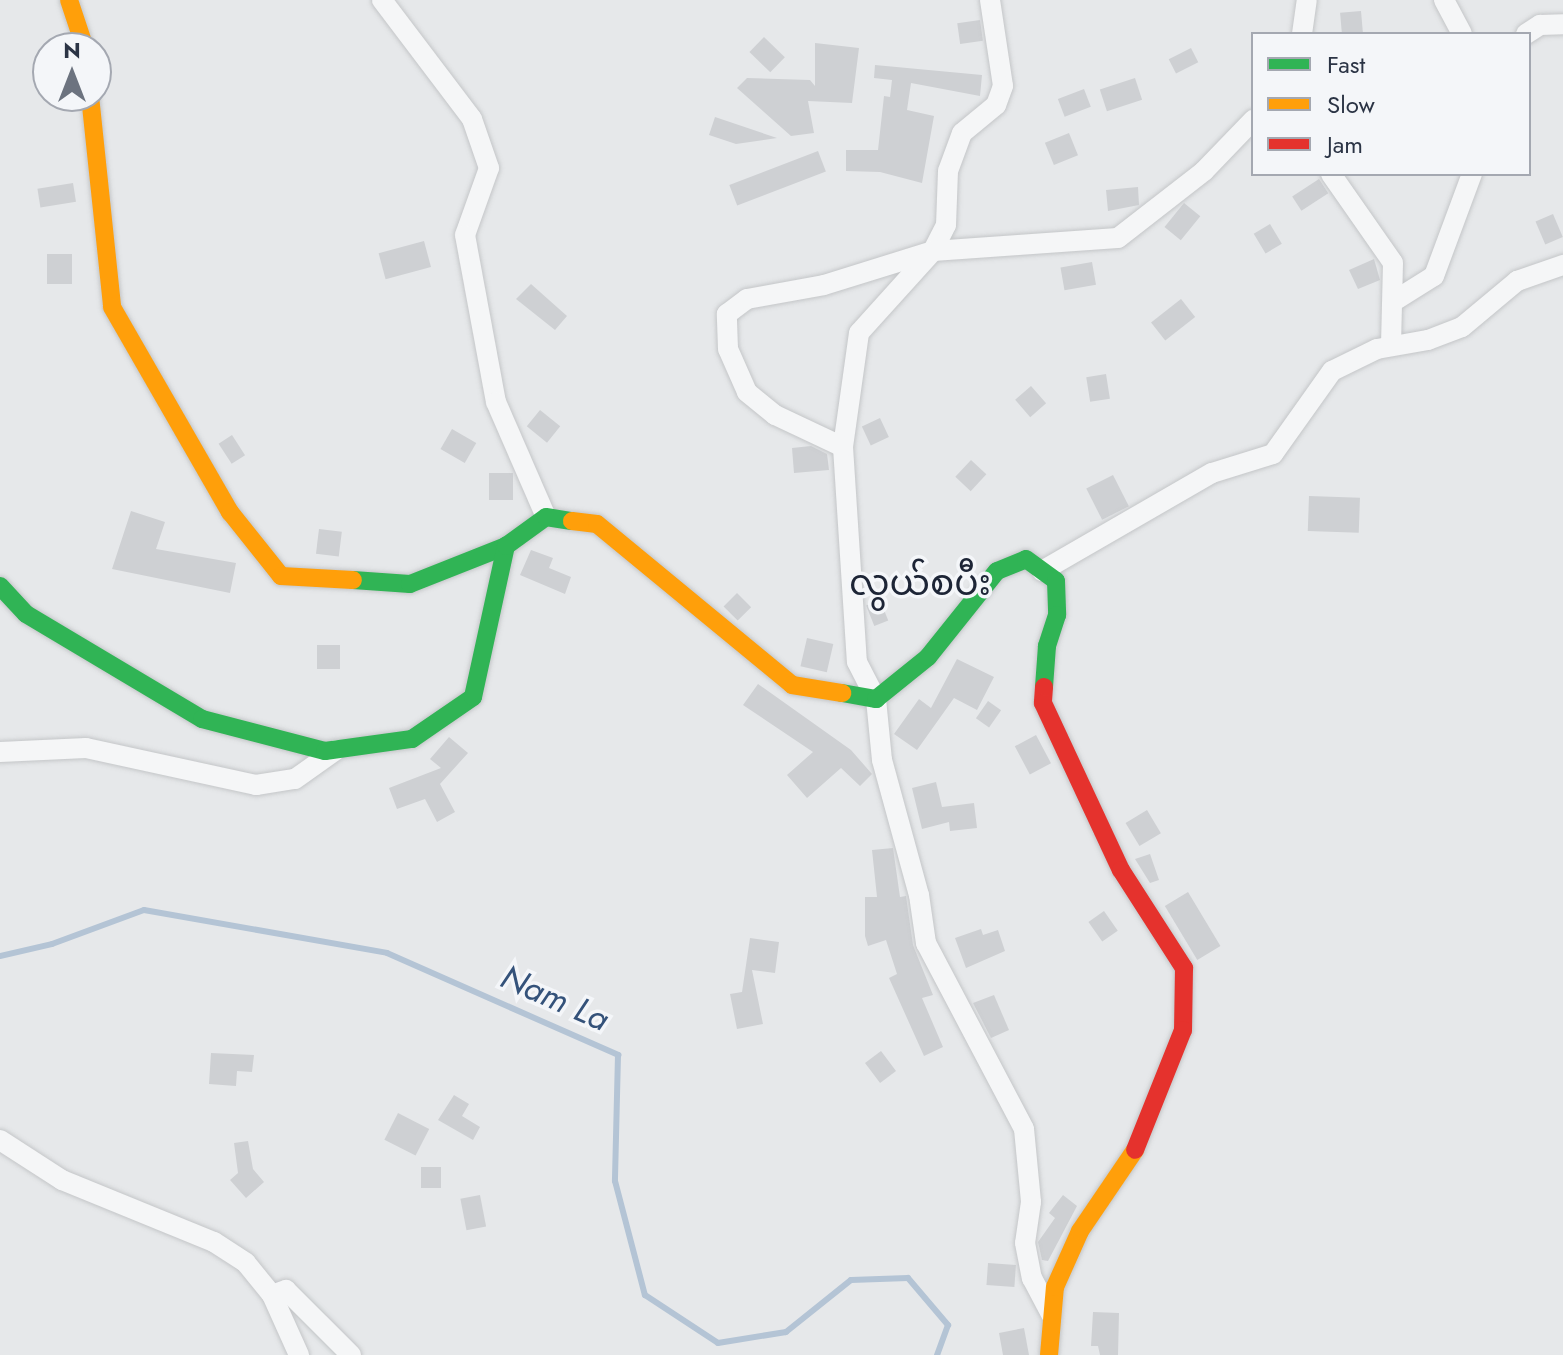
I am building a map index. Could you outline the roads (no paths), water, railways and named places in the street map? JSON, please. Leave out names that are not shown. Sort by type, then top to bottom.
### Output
[{"type":"main road","points":[[69,0],[80,32]]},
{"type":"main road","points":[[92,112],[112,307],[230,512],[281,576],[410,584],[506,546],[546,517],[597,524],[792,685],[876,699],[928,657],[997,571],[1026,559],[1056,581],[1057,615],[1047,646],[1043,703],[1121,870],[1184,968],[1187,998],[1183,1030],[1139,1144],[1080,1231],[1055,1287],[1049,1355]]},
{"type":"main road","points":[[0,586],[26,614],[202,719],[325,751],[412,739],[473,697],[506,546]]},
{"type":"street","points":[[382,0],[472,119],[489,168],[465,235],[496,402],[546,517]]},
{"type":"street","points":[[990,0],[1003,86],[996,105],[962,133],[948,171],[946,225],[933,251],[859,333],[843,447],[857,662],[876,699],[882,760],[919,895],[926,943],[1024,1129],[1031,1202],[1025,1243],[1032,1278],[1051,1314]]},
{"type":"street","points":[[1302,32],[1307,0]]},
{"type":"street","points":[[1444,0],[1461,32]]},
{"type":"street","points":[[1529,32],[1540,25],[1563,24]]},
{"type":"street","points":[[843,447],[775,415],[747,392],[728,349],[727,314],[747,299],[824,285],[933,251],[1118,238],[1204,171],[1251,122]]},
{"type":"street","points":[[1332,176],[1393,263],[1391,346]]},
{"type":"street","points":[[1394,301],[1434,276],[1471,176]]},
{"type":"street","points":[[1042,571],[1212,473],[1273,454],[1332,371],[1391,346],[1428,340],[1462,327],[1517,281],[1563,265]]},
{"type":"street","points":[[0,752],[86,748],[256,785],[295,779],[336,750]]},
{"type":"street","points":[[0,1140],[62,1180],[214,1242],[246,1263],[272,1295],[299,1355]]},
{"type":"street","points":[[272,1295],[286,1290],[351,1355]]},
{"type":"waterway","name":"Nam La","points":[[0,956],[52,944],[144,910],[387,953],[618,1055],[615,1181],[645,1295],[718,1343],[786,1332],[851,1280],[908,1278],[948,1325],[937,1355]]},
{"type":"district","name":"လွယ်စပီး","points":[[920,583]]}]
